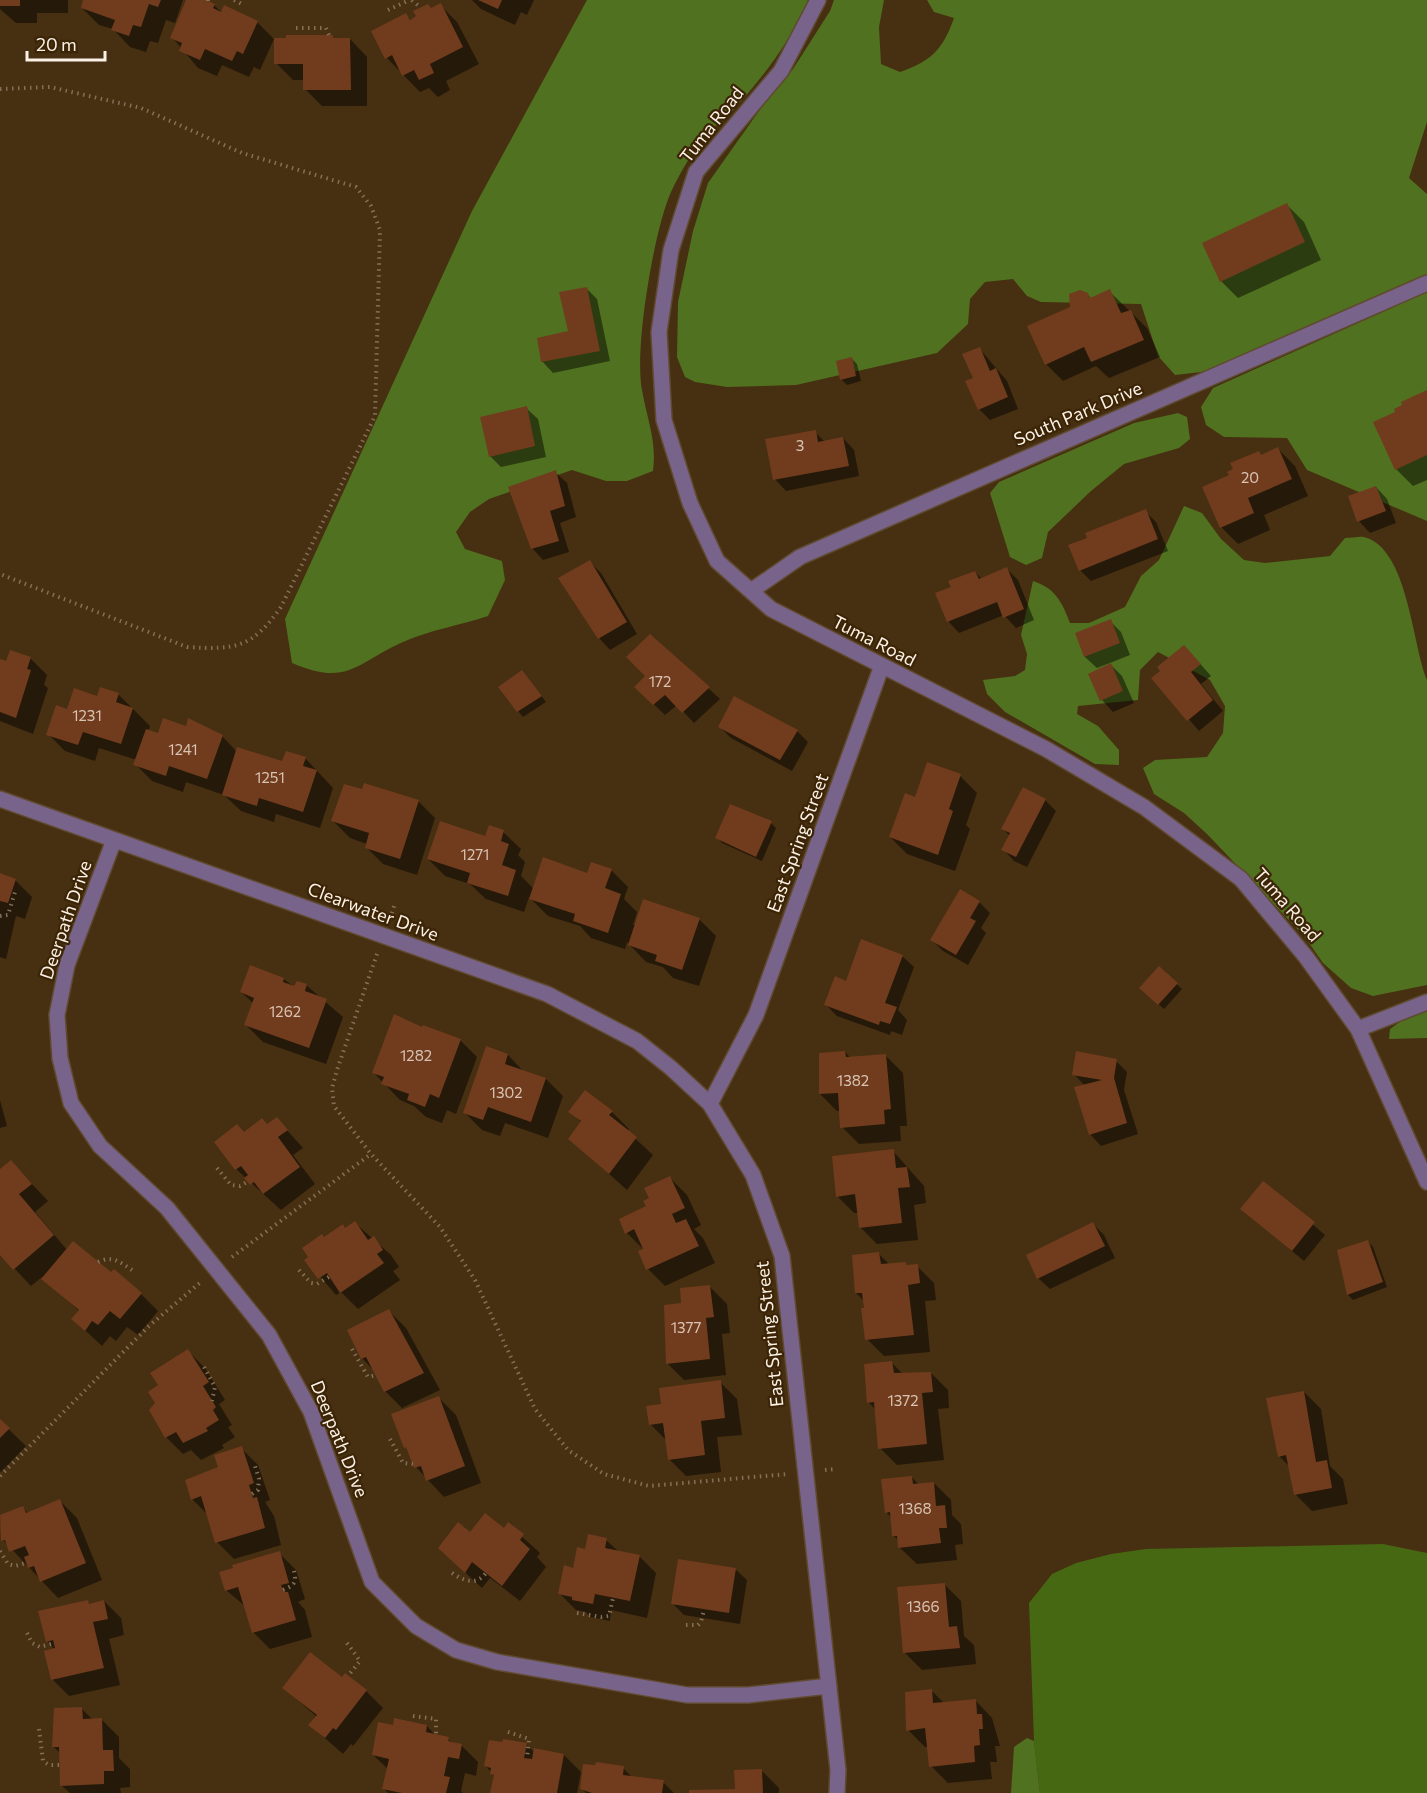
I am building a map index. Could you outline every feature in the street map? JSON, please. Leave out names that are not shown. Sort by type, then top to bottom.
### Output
[{"type":"street","name":"Tuma Road","points":[[818,0],[781,71],[696,172],[671,250],[658,332],[664,420],[690,503],[717,561],[771,609],[881,668],[1065,760],[1144,807],[1241,879],[1306,957],[1358,1029],[1427,1182]]},
{"type":"street","name":"South Park Drive","points":[[751,591],[800,556],[1427,283]]},
{"type":"street","name":"East Spring Street","points":[[837,1793],[829,1686],[782,1256],[753,1175],[710,1104],[756,1015],[881,668]]},
{"type":"street","name":"Clearwater Drive","points":[[0,799],[548,994],[637,1041],[710,1104]]},
{"type":"street","name":"Deerpath Drive","points":[[114,840],[67,965],[57,1015],[60,1058],[71,1103],[100,1146],[167,1208],[269,1335],[311,1412],[372,1582],[416,1626],[456,1650],[497,1662],[687,1695],[748,1695],[829,1686]]},
{"type":"street","points":[[1358,1029],[1427,1002]]},
{"type":"path","points":[[234,0],[244,5]]},
{"type":"path","points":[[388,10],[411,0],[421,8]]},
{"type":"path","points":[[296,28],[326,28],[329,35]]},
{"type":"path","points":[[0,89],[50,87],[141,108],[242,153],[356,187],[371,206],[380,230],[375,416],[282,607],[264,631],[243,643],[216,648],[186,647],[0,574]]},
{"type":"path","points":[[0,916],[8,915],[15,892]]},
{"type":"path","points":[[390,917],[395,903]]},
{"type":"path","points":[[378,953],[332,1088],[334,1106],[371,1154],[440,1227],[475,1280],[535,1409],[568,1450],[604,1474],[649,1486],[781,1475]]},
{"type":"path","points":[[234,1256],[371,1154]]},
{"type":"path","points":[[217,1168],[231,1185],[240,1186],[247,1182]]},
{"type":"path","points":[[98,1262],[105,1258],[116,1259],[132,1270]]},
{"type":"path","points":[[298,1270],[311,1283],[317,1284],[329,1277]]},
{"type":"path","points":[[0,1476],[149,1326],[203,1280]]},
{"type":"path","points":[[352,1349],[368,1377],[375,1375]]},
{"type":"path","points":[[204,1367],[216,1387],[212,1401]]},
{"type":"path","points":[[390,1439],[403,1463],[413,1464]]},
{"type":"path","points":[[252,1494],[258,1490],[259,1485],[255,1466]]},
{"type":"path","points":[[0,1551],[8,1564],[15,1566],[26,1563]]},
{"type":"path","points":[[283,1590],[295,1583],[297,1579],[293,1568]]},
{"type":"path","points":[[452,1573],[474,1582],[481,1580],[486,1573]]},
{"type":"path","points":[[577,1613],[609,1616],[613,1598]]},
{"type":"path","points":[[686,1625],[698,1625],[704,1610]]},
{"type":"path","points":[[27,1633],[32,1644],[40,1647],[54,1643]]},
{"type":"path","points":[[348,1644],[360,1661],[348,1676]]},
{"type":"path","points":[[413,1716],[436,1719],[436,1734]]},
{"type":"path","points":[[39,1729],[43,1761],[49,1765],[59,1765]]},
{"type":"path","points":[[508,1732],[529,1739],[527,1758]]},
{"type":"green space","points":[[587,0],[808,0],[785,44],[766,71],[734,109],[701,141],[674,186],[665,210],[652,261],[641,347],[640,371],[653,440],[653,471],[627,481],[606,481],[572,470],[489,499],[470,512],[456,532],[465,549],[502,561],[505,580],[488,616],[413,638],[362,664],[339,672],[326,673],[292,663],[285,619],[472,211]]},
{"type":"green space","points":[[834,0],[884,0],[879,27],[881,64],[900,72],[928,58],[941,46],[954,18],[934,12],[927,0],[1427,0],[1427,122],[1409,178],[1427,194],[1427,275],[1210,371],[1175,375],[1158,356],[1141,304],[1041,302],[1027,296],[1013,279],[985,282],[970,299],[968,324],[937,353],[796,385],[727,387],[695,382],[685,377],[677,357],[678,302],[693,231],[708,183],[761,108],[793,69],[830,11]]},
{"type":"green space","points":[[1427,292],[1427,521],[1307,470],[1287,438],[1224,437],[1206,425],[1201,407],[1213,388]]},
{"type":"green space","points":[[1178,413],[1187,417],[1190,439],[1179,448],[1124,464],[1091,491],[1048,532],[1042,558],[1026,565],[1010,557],[990,493],[999,482],[1134,423]]},
{"type":"green space","points":[[1184,506],[1202,513],[1221,539],[1244,560],[1265,563],[1330,556],[1345,538],[1360,537],[1379,545],[1390,559],[1406,599],[1427,680],[1427,985],[1373,996],[1351,988],[1323,963],[1304,936],[1207,834],[1184,813],[1154,794],[1143,768],[1155,760],[1207,757],[1223,733],[1225,706],[1210,680],[1158,652],[1140,670],[1138,700],[1078,706],[1077,714],[1098,726],[1119,750],[1119,765],[1095,764],[1005,712],[987,694],[983,680],[1015,676],[1025,670],[1027,654],[1021,635],[1033,581],[1047,588],[1057,597],[1070,623],[1089,623],[1125,607],[1141,576],[1159,560]]},
{"type":"green space","points":[[1427,1011],[1427,1038],[1389,1039],[1390,1029],[1401,1021]]},
{"type":"green space","points":[[1383,1544],[1427,1553],[1427,1793],[1040,1793],[1034,1741],[1029,1603],[1052,1574],[1076,1563],[1111,1554],[1146,1549]]},
{"type":"green space","points":[[1027,1738],[1034,1741],[1040,1793],[1011,1793],[1014,1747]]},
{"type":"building","points":[[0,0],[20,0],[20,6],[0,6]]},
{"type":"building","points":[[83,0],[161,0],[158,7],[149,4],[141,27],[133,25],[129,36],[111,30],[115,20],[81,8]]},
{"type":"building","points":[[186,0],[206,0],[215,4],[213,8],[221,12],[224,5],[258,21],[243,54],[237,51],[232,61],[205,49],[200,60],[179,51],[182,43],[170,38]]},
{"type":"building","points":[[478,0],[502,0],[498,9]]},
{"type":"building","points":[[441,3],[463,47],[430,64],[434,73],[419,80],[414,70],[402,76],[392,55],[385,59],[371,31],[406,13],[410,20],[416,16],[413,11],[428,4],[431,8]]},
{"type":"building","points":[[286,35],[333,35],[333,38],[350,38],[351,90],[303,90],[303,64],[274,64],[274,38],[286,38]]},
{"type":"building","points":[[1287,203],[1305,242],[1220,282],[1202,243]]},
{"type":"building","points":[[587,287],[600,351],[541,362],[537,338],[568,331],[559,292]]},
{"type":"building","points":[[1110,289],[1121,313],[1131,310],[1144,340],[1091,362],[1084,347],[1045,365],[1027,326],[1070,307],[1069,294],[1080,290],[1088,293],[1090,298]]},
{"type":"building","points":[[980,347],[990,371],[996,368],[1008,397],[978,410],[965,381],[973,378],[962,354]]},
{"type":"building","points":[[852,357],[856,376],[840,380],[836,361]]},
{"type":"building","points":[[1427,390],[1427,455],[1395,470],[1373,422],[1395,412],[1394,409],[1402,405],[1401,402]]},
{"type":"building","points":[[527,406],[535,446],[489,457],[480,417]]},
{"type":"building","points":[[816,430],[818,442],[843,437],[849,466],[773,480],[765,439]]},
{"type":"building","points":[[1278,447],[1292,479],[1248,498],[1254,513],[1220,528],[1202,487],[1229,475],[1227,472],[1233,469],[1230,463],[1259,451],[1261,455]]},
{"type":"building","points":[[556,470],[565,506],[550,511],[559,541],[531,549],[508,487]]},
{"type":"building","points":[[1376,486],[1386,511],[1357,522],[1348,496]]},
{"type":"building","points":[[1146,509],[1158,539],[1079,571],[1068,545],[1087,538],[1085,533]]},
{"type":"building","points":[[590,560],[627,622],[598,639],[558,578]]},
{"type":"building","points":[[1007,567],[1024,609],[1003,618],[997,602],[947,622],[935,593],[951,587],[948,581],[975,571],[979,579]]},
{"type":"building","points":[[1111,619],[1120,643],[1084,657],[1075,633]]},
{"type":"building","points":[[650,634],[710,687],[682,713],[665,695],[653,705],[634,687],[645,676],[626,657]]},
{"type":"building","points":[[1184,645],[1201,664],[1191,672],[1213,700],[1187,721],[1151,678],[1160,671],[1157,667]]},
{"type":"building","points":[[10,650],[31,657],[27,669],[31,670],[16,718],[0,712],[0,659],[6,661]]},
{"type":"building","points":[[1111,663],[1123,691],[1100,701],[1088,674]]},
{"type":"building","points":[[522,670],[542,696],[517,712],[498,687]]},
{"type":"building","points":[[100,687],[119,693],[116,702],[133,708],[121,744],[83,732],[78,745],[46,735],[56,705],[67,709],[74,688],[97,696]]},
{"type":"building","points":[[734,696],[798,730],[780,760],[718,727]]},
{"type":"building","points":[[163,718],[186,726],[188,718],[223,735],[207,779],[169,766],[166,776],[133,765],[146,729],[158,733]]},
{"type":"building","points":[[237,747],[282,761],[286,751],[306,757],[303,766],[317,770],[303,812],[259,798],[257,806],[222,795]]},
{"type":"building","points":[[927,762],[961,774],[949,809],[953,811],[938,855],[889,837],[905,793],[915,797]]},
{"type":"building","points":[[364,783],[419,800],[400,859],[365,848],[369,833],[331,821],[344,784],[362,789]]},
{"type":"building","points":[[1023,787],[1046,799],[1016,857],[1001,850],[1010,833],[1001,829]]},
{"type":"building","points":[[730,804],[772,821],[756,857],[715,838]]},
{"type":"building","points":[[440,821],[485,836],[489,825],[504,830],[501,841],[509,844],[502,865],[516,870],[508,896],[467,883],[470,873],[427,859]]},
{"type":"building","points":[[543,857],[587,873],[591,862],[612,869],[605,888],[621,894],[608,933],[573,921],[575,914],[529,899]]},
{"type":"building","points":[[0,873],[16,879],[8,903],[0,901]]},
{"type":"building","points":[[960,889],[980,901],[970,918],[976,921],[956,955],[930,940]]},
{"type":"building","points":[[643,899],[700,918],[682,970],[655,961],[657,955],[628,945]]},
{"type":"building","points":[[861,939],[903,955],[885,1003],[897,1007],[890,1024],[880,1021],[879,1025],[824,1005],[835,976],[846,981]]},
{"type":"building","points":[[250,965],[284,978],[283,982],[294,986],[297,981],[307,984],[305,991],[327,999],[309,1048],[244,1025],[254,998],[240,992]]},
{"type":"building","points":[[1159,966],[1178,983],[1158,1005],[1139,988]]},
{"type":"building","points":[[394,1014],[422,1027],[423,1025],[461,1039],[439,1098],[430,1094],[425,1107],[407,1100],[409,1094],[381,1084],[384,1077],[372,1073]]},
{"type":"building","points":[[486,1046],[508,1054],[505,1064],[546,1078],[531,1122],[488,1107],[483,1120],[463,1113]]},
{"type":"building","points":[[845,1051],[846,1057],[886,1054],[891,1109],[884,1110],[885,1124],[840,1128],[838,1093],[819,1094],[819,1053]]},
{"type":"building","points":[[1076,1051],[1117,1059],[1114,1078],[1127,1123],[1089,1135],[1074,1087],[1102,1080],[1072,1075]]},
{"type":"building","points":[[585,1090],[613,1111],[609,1115],[637,1137],[609,1174],[568,1139],[581,1121],[568,1112]]},
{"type":"building","points":[[277,1117],[288,1130],[278,1137],[300,1167],[263,1194],[254,1182],[250,1185],[244,1178],[248,1175],[241,1166],[235,1170],[214,1142],[237,1124],[244,1132],[262,1118],[267,1124]]},
{"type":"building","points":[[894,1149],[896,1168],[907,1167],[910,1187],[898,1188],[902,1223],[859,1228],[855,1194],[836,1197],[832,1156]]},
{"type":"building","points":[[11,1160],[32,1184],[19,1194],[54,1235],[13,1270],[0,1255],[0,1169]]},
{"type":"building","points":[[670,1176],[685,1208],[672,1214],[676,1223],[686,1219],[699,1246],[646,1270],[638,1251],[643,1249],[634,1229],[625,1234],[619,1219],[646,1206],[643,1201],[649,1198],[644,1188]]},
{"type":"building","points":[[1263,1181],[1315,1222],[1292,1251],[1240,1209]]},
{"type":"building","points":[[355,1221],[368,1240],[374,1236],[383,1250],[377,1254],[384,1263],[340,1293],[327,1273],[318,1279],[304,1260],[308,1257],[302,1248],[322,1234],[324,1237],[343,1224],[345,1228]]},
{"type":"building","points":[[1093,1222],[1105,1246],[1037,1279],[1026,1255]]},
{"type":"building","points":[[1368,1240],[1383,1282],[1347,1295],[1337,1250]]},
{"type":"building","points":[[73,1241],[111,1272],[114,1269],[142,1293],[120,1319],[110,1311],[98,1325],[92,1321],[85,1331],[71,1319],[79,1310],[41,1279]]},
{"type":"building","points":[[879,1252],[881,1264],[906,1262],[906,1265],[918,1264],[920,1283],[908,1285],[914,1335],[865,1340],[861,1308],[864,1308],[862,1293],[855,1293],[852,1255]]},
{"type":"building","points":[[710,1285],[714,1317],[706,1318],[710,1359],[666,1364],[664,1305],[681,1303],[680,1288]]},
{"type":"building","points":[[389,1309],[424,1373],[384,1392],[366,1357],[361,1359],[347,1330]]},
{"type":"building","points":[[188,1349],[209,1382],[203,1386],[216,1407],[213,1410],[219,1420],[206,1428],[208,1431],[183,1443],[176,1432],[165,1438],[149,1410],[155,1403],[148,1392],[158,1385],[150,1373]]},
{"type":"building","points":[[892,1361],[894,1373],[931,1372],[933,1392],[922,1393],[927,1444],[878,1449],[874,1402],[867,1403],[864,1364]]},
{"type":"building","points":[[721,1380],[725,1418],[701,1421],[705,1455],[668,1460],[663,1423],[649,1425],[646,1406],[661,1404],[659,1388]]},
{"type":"building","points":[[1304,1391],[1316,1462],[1327,1460],[1332,1488],[1294,1495],[1286,1455],[1278,1457],[1266,1398]]},
{"type":"building","points":[[439,1396],[465,1466],[426,1481],[421,1466],[414,1468],[391,1414]]},
{"type":"building","points":[[0,1419],[10,1428],[0,1438]]},
{"type":"building","points":[[242,1446],[254,1483],[249,1485],[253,1498],[257,1497],[265,1528],[215,1543],[201,1496],[191,1500],[185,1480],[218,1467],[214,1455]]},
{"type":"building","points":[[912,1476],[913,1484],[934,1482],[936,1506],[945,1505],[947,1528],[939,1528],[941,1543],[898,1548],[897,1536],[892,1536],[890,1512],[885,1513],[881,1479]]},
{"type":"building","points":[[60,1499],[86,1563],[40,1582],[34,1566],[28,1568],[24,1557],[29,1555],[25,1546],[9,1552],[5,1540],[1,1541],[0,1515],[23,1506],[26,1513]]},
{"type":"building","points":[[485,1513],[504,1528],[508,1522],[524,1534],[520,1540],[530,1549],[502,1586],[472,1562],[465,1573],[438,1548],[458,1522],[470,1532]]},
{"type":"building","points":[[588,1534],[607,1538],[605,1548],[640,1555],[630,1601],[595,1594],[593,1604],[572,1600],[572,1597],[558,1594],[564,1565],[573,1568],[577,1547],[585,1549]]},
{"type":"building","points":[[280,1551],[289,1583],[281,1585],[284,1592],[288,1592],[296,1620],[252,1633],[238,1587],[225,1591],[219,1572],[233,1568],[232,1565]]},
{"type":"building","points":[[678,1559],[736,1568],[729,1613],[671,1604]]},
{"type":"building","points":[[945,1583],[949,1627],[957,1626],[960,1648],[903,1653],[897,1587]]},
{"type":"building","points":[[88,1600],[89,1604],[104,1600],[108,1619],[93,1622],[104,1668],[51,1680],[44,1651],[55,1648],[53,1640],[46,1642],[38,1611]]},
{"type":"building","points":[[310,1652],[342,1677],[345,1673],[367,1690],[336,1730],[333,1728],[325,1738],[308,1725],[317,1715],[282,1688]]},
{"type":"building","points":[[932,1689],[933,1703],[976,1699],[977,1714],[982,1714],[983,1729],[979,1729],[980,1745],[974,1746],[975,1762],[929,1767],[925,1728],[906,1731],[905,1692]]},
{"type":"building","points":[[82,1707],[83,1719],[102,1718],[103,1750],[113,1750],[114,1771],[104,1771],[104,1784],[60,1786],[59,1747],[52,1747],[54,1708]]},
{"type":"building","points":[[394,1718],[427,1725],[426,1732],[449,1737],[448,1741],[462,1744],[459,1759],[448,1757],[444,1776],[450,1777],[446,1793],[402,1793],[382,1789],[389,1759],[372,1755],[378,1722],[393,1725]]},
{"type":"building","points":[[503,1739],[527,1743],[524,1758],[532,1759],[534,1748],[564,1754],[557,1793],[490,1793],[494,1775],[490,1774],[491,1768],[484,1766],[489,1740],[502,1742]]},
{"type":"building","points":[[596,1762],[624,1766],[623,1775],[664,1780],[662,1793],[592,1793],[580,1789],[583,1764],[595,1765]]},
{"type":"building","points":[[762,1769],[763,1793],[689,1793],[689,1790],[735,1789],[734,1770]]}]
